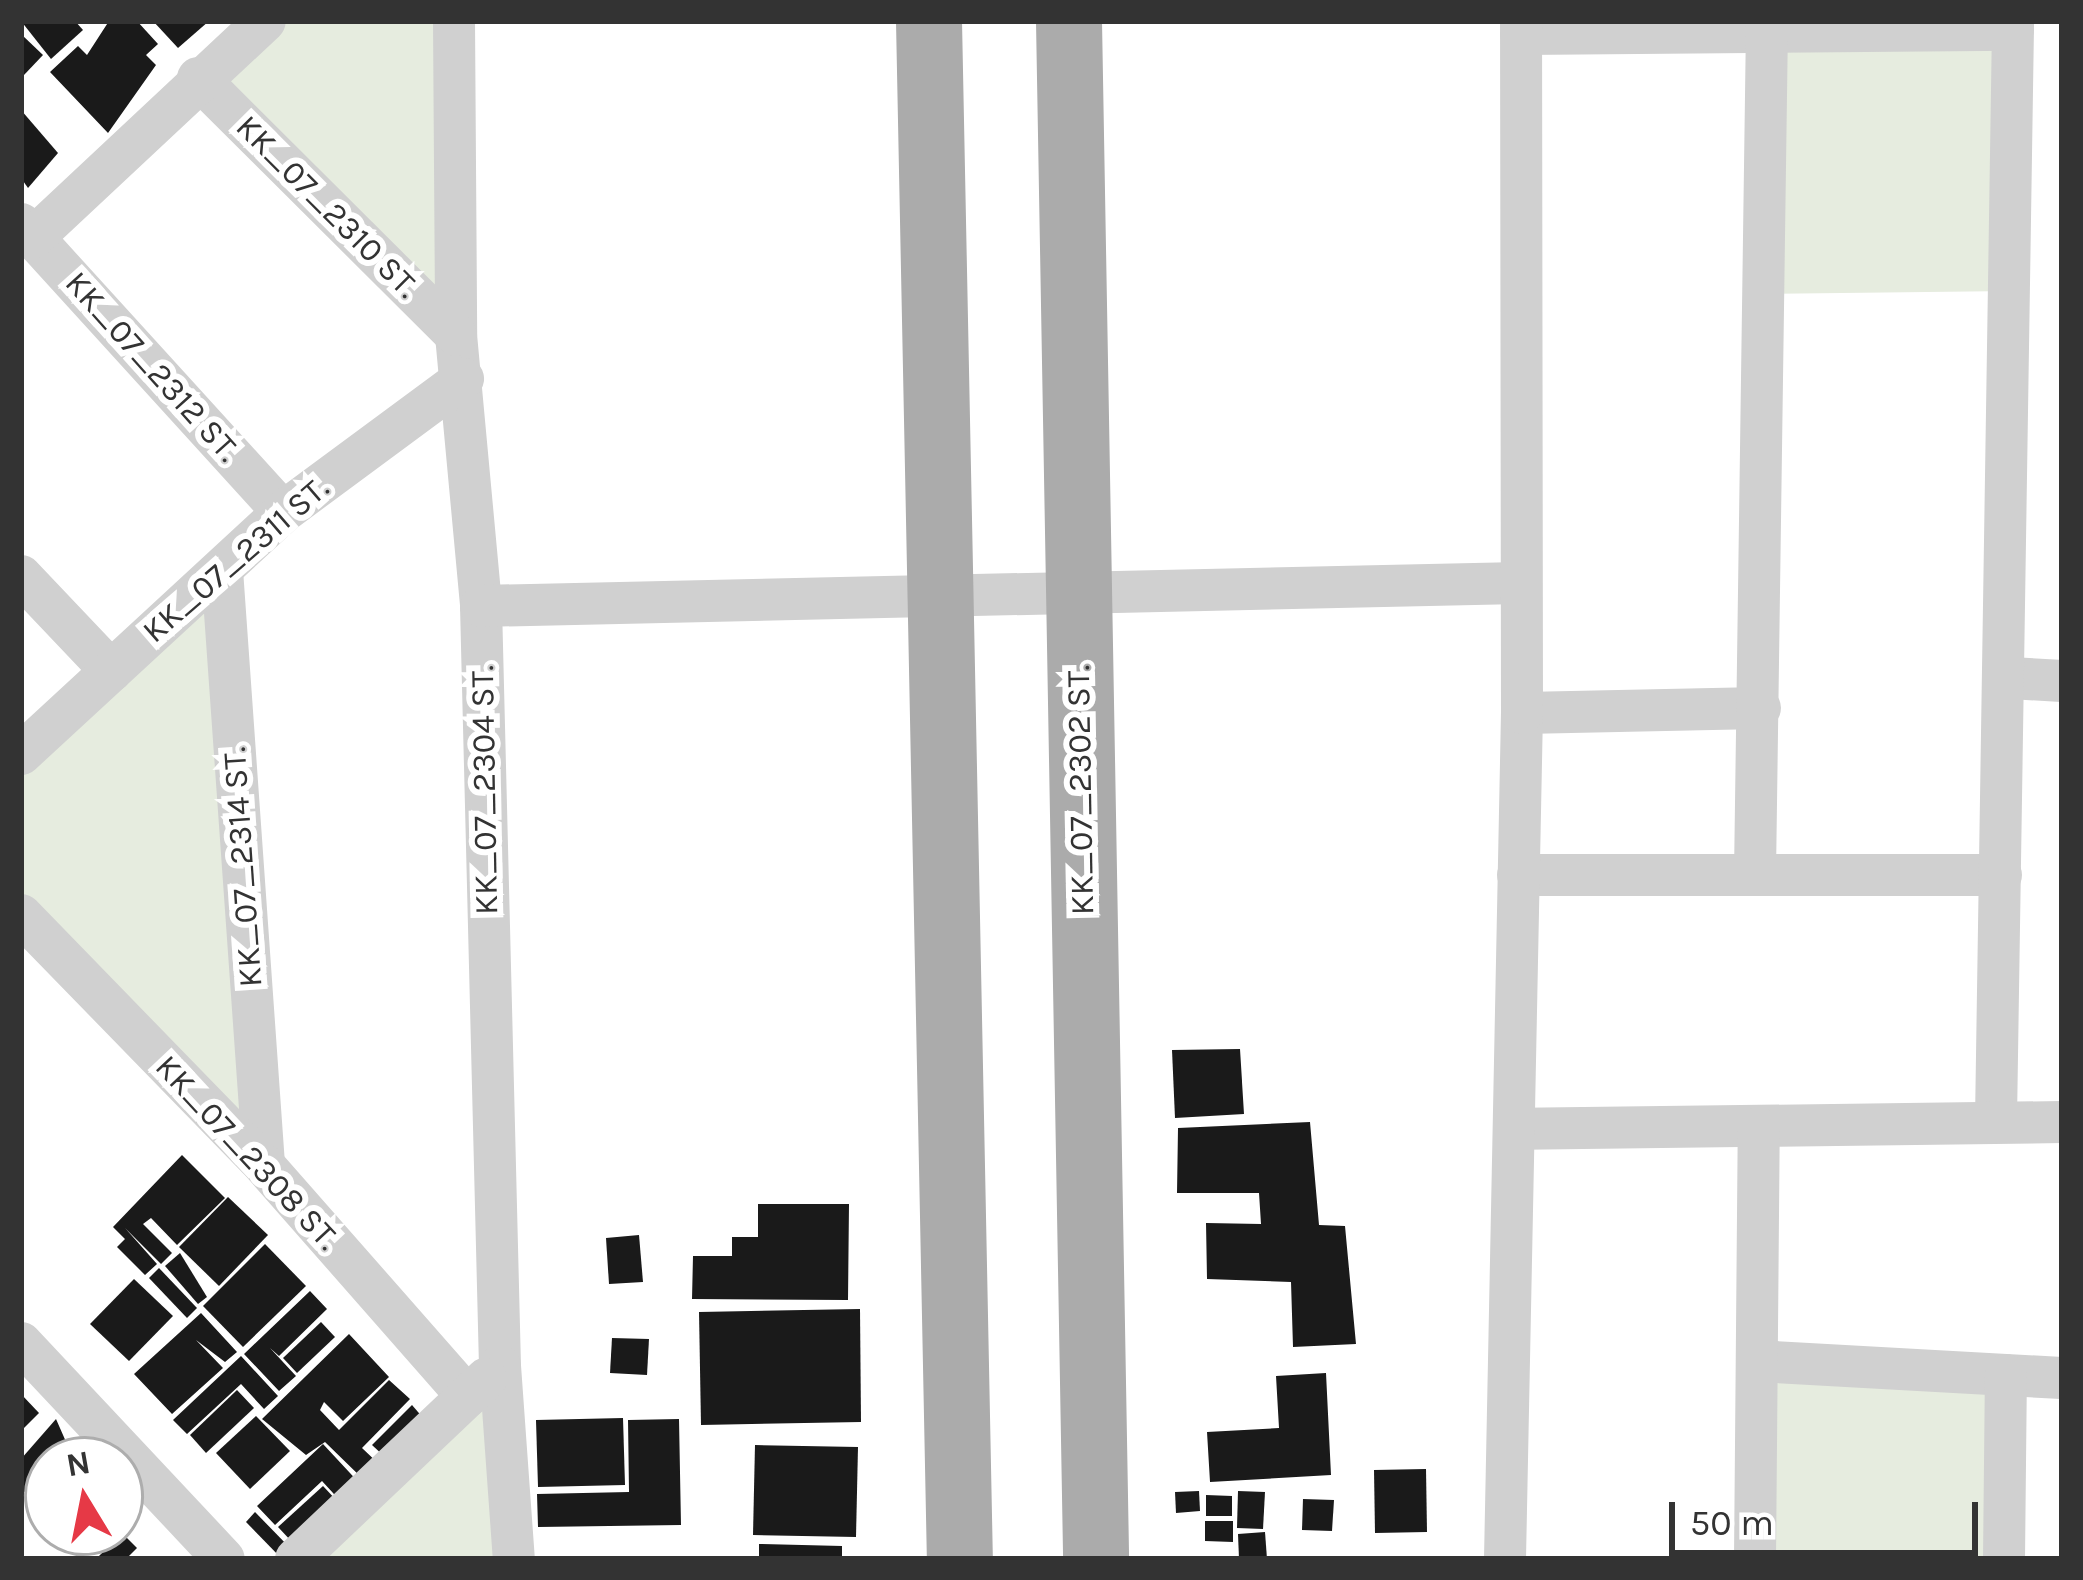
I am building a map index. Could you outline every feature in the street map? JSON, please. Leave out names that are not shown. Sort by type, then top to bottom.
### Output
[{"type":"main road","points":[[929,21],[960,1559]]},
{"type":"main road","name":"KK_07_2302 ST.","points":[[1070,21],[1080,342],[1075,596],[1096,1559]]},
{"type":"street","points":[[28,231],[265,21]]},
{"type":"street","name":"KK_07_2304 ST.","points":[[454,21],[456,335],[481,606],[500,1366],[514,1559]]},
{"type":"street","points":[[1755,874],[1767,25]]},
{"type":"street","points":[[1505,1559],[1522,713],[1521,27],[2013,26],[2010,678],[1996,1120]]},
{"type":"street","name":"KK_07_2310 ST.","points":[[198,78],[456,335]]},
{"type":"street","name":"KK_07_2312 ST.","points":[[28,231],[283,512]]},
{"type":"street","name":"KK_07_2311 ST.","points":[[21,754],[283,512],[463,380]]},
{"type":"street","name":"KK_07_2314 ST.","points":[[222,570],[264,1165]]},
{"type":"street","points":[[21,576],[111,671]]},
{"type":"street","points":[[481,606],[1520,583]]},
{"type":"street","points":[[2010,678],[2062,681]]},
{"type":"street","points":[[1522,713],[1760,708]]},
{"type":"street","points":[[1518,875],[2001,875]]},
{"type":"street","name":"KK_07_2308 ST.","points":[[21,915],[264,1165],[467,1396]]},
{"type":"street","points":[[1514,1129],[2062,1122]]},
{"type":"street","points":[[1754,1559],[1759,1128]]},
{"type":"street","points":[[21,1343],[224,1559]]},
{"type":"street","points":[[1757,1361],[2062,1378]]},
{"type":"street","points":[[296,1559],[500,1366]]},
{"type":"street","points":[[2004,1559],[2006,1376]]},
{"type":"shaded area","points":[[268,21],[450,21],[456,335],[198,78]]},
{"type":"shaded area","points":[[1766,29],[2013,30],[2012,291],[1763,294]]},
{"type":"shaded area","points":[[222,570],[264,1165],[21,915],[21,754]]},
{"type":"shaded area","points":[[1757,1361],[2006,1375],[2004,1559],[1755,1559]]},
{"type":"shaded area","points":[[500,1366],[513,1559],[296,1559]]},
{"type":"building","points":[[21,21],[75,21],[83,30],[51,59]]},
{"type":"building","points":[[109,21],[137,21],[158,44],[146,55],[156,65],[108,133],[50,72],[78,46],[87,55]]},
{"type":"building","points":[[153,21],[209,21],[178,48]]},
{"type":"building","points":[[21,34],[43,55],[24,75],[21,72]]},
{"type":"building","points":[[21,110],[58,153],[28,188],[21,178]]},
{"type":"building","points":[[1240,1049],[1244,1114],[1175,1118],[1172,1050]]},
{"type":"building","points":[[1310,1122],[1319,1225],[1345,1226],[1356,1344],[1293,1347],[1291,1282],[1207,1279],[1206,1223],[1261,1224],[1259,1193],[1177,1193],[1178,1128]]},
{"type":"building","points":[[182,1155],[225,1198],[177,1245],[151,1218],[143,1224],[172,1253],[161,1264],[125,1228],[157,1264],[145,1275],[117,1247],[125,1239],[113,1227]]},
{"type":"building","points":[[228,1197],[268,1235],[219,1286],[179,1247]]},
{"type":"building","points":[[758,1204],[849,1204],[848,1300],[692,1299],[693,1256],[732,1256],[732,1237],[758,1237]]},
{"type":"building","points":[[639,1235],[643,1282],[609,1284],[606,1238]]},
{"type":"building","points":[[265,1244],[306,1286],[243,1347],[203,1306]]},
{"type":"building","points":[[180,1253],[207,1297],[198,1304],[165,1266]]},
{"type":"building","points":[[159,1268],[197,1308],[187,1318],[149,1278]]},
{"type":"building","points":[[134,1279],[173,1316],[129,1361],[90,1324]]},
{"type":"building","points":[[310,1291],[327,1309],[279,1356],[270,1348],[296,1376],[279,1391],[244,1354]]},
{"type":"building","points":[[860,1309],[861,1422],[701,1425],[699,1312]]},
{"type":"building","points":[[201,1313],[237,1352],[225,1362],[196,1340],[223,1368],[172,1414],[134,1374]]},
{"type":"building","points":[[321,1322],[335,1337],[297,1373],[283,1358]]},
{"type":"building","points":[[349,1334],[389,1377],[343,1421],[324,1402],[320,1410],[339,1430],[389,1380],[410,1399],[362,1448],[381,1466],[366,1482],[325,1442],[306,1455],[262,1419]]},
{"type":"building","points":[[612,1338],[649,1339],[647,1375],[610,1373]]},
{"type":"building","points":[[241,1356],[278,1396],[264,1409],[241,1384],[187,1434],[173,1420]]},
{"type":"building","points":[[1326,1373],[1331,1475],[1210,1482],[1207,1432],[1279,1428],[1276,1376]]},
{"type":"building","points":[[237,1390],[254,1408],[206,1453],[190,1435]]},
{"type":"building","points":[[21,1394],[39,1413],[21,1431]]},
{"type":"building","points":[[412,1405],[424,1419],[386,1458],[372,1445]]},
{"type":"building","points":[[256,1416],[290,1451],[250,1489],[216,1453]]},
{"type":"building","points":[[623,1418],[625,1485],[538,1487],[536,1420]]},
{"type":"building","points":[[56,1419],[63,1436],[41,1436]]},
{"type":"building","points":[[679,1419],[681,1525],[538,1527],[537,1494],[629,1492],[628,1420]]},
{"type":"building","points":[[323,1444],[363,1487],[344,1505],[322,1481],[275,1525],[257,1506]]},
{"type":"building","points":[[755,1445],[858,1447],[856,1537],[753,1535]]},
{"type":"building","points":[[24,1456],[24,1492],[21,1490]]},
{"type":"building","points":[[1426,1469],[1427,1532],[1375,1533],[1374,1470]]},
{"type":"building","points":[[323,1486],[338,1502],[293,1543],[278,1527]]},
{"type":"building","points":[[1199,1491],[1200,1511],[1176,1513],[1175,1492]]},
{"type":"building","points":[[1238,1491],[1265,1492],[1263,1529],[1237,1528]]},
{"type":"building","points":[[1206,1495],[1232,1496],[1232,1516],[1206,1516]]},
{"type":"building","points":[[1303,1499],[1334,1500],[1332,1531],[1302,1530]]},
{"type":"building","points":[[255,1512],[292,1550],[282,1559],[246,1522]]},
{"type":"building","points":[[1205,1521],[1233,1521],[1233,1542],[1205,1541]]},
{"type":"building","points":[[1265,1532],[1267,1559],[1239,1559],[1238,1534]]},
{"type":"building","points":[[759,1544],[842,1546],[842,1559],[759,1559]]}]
